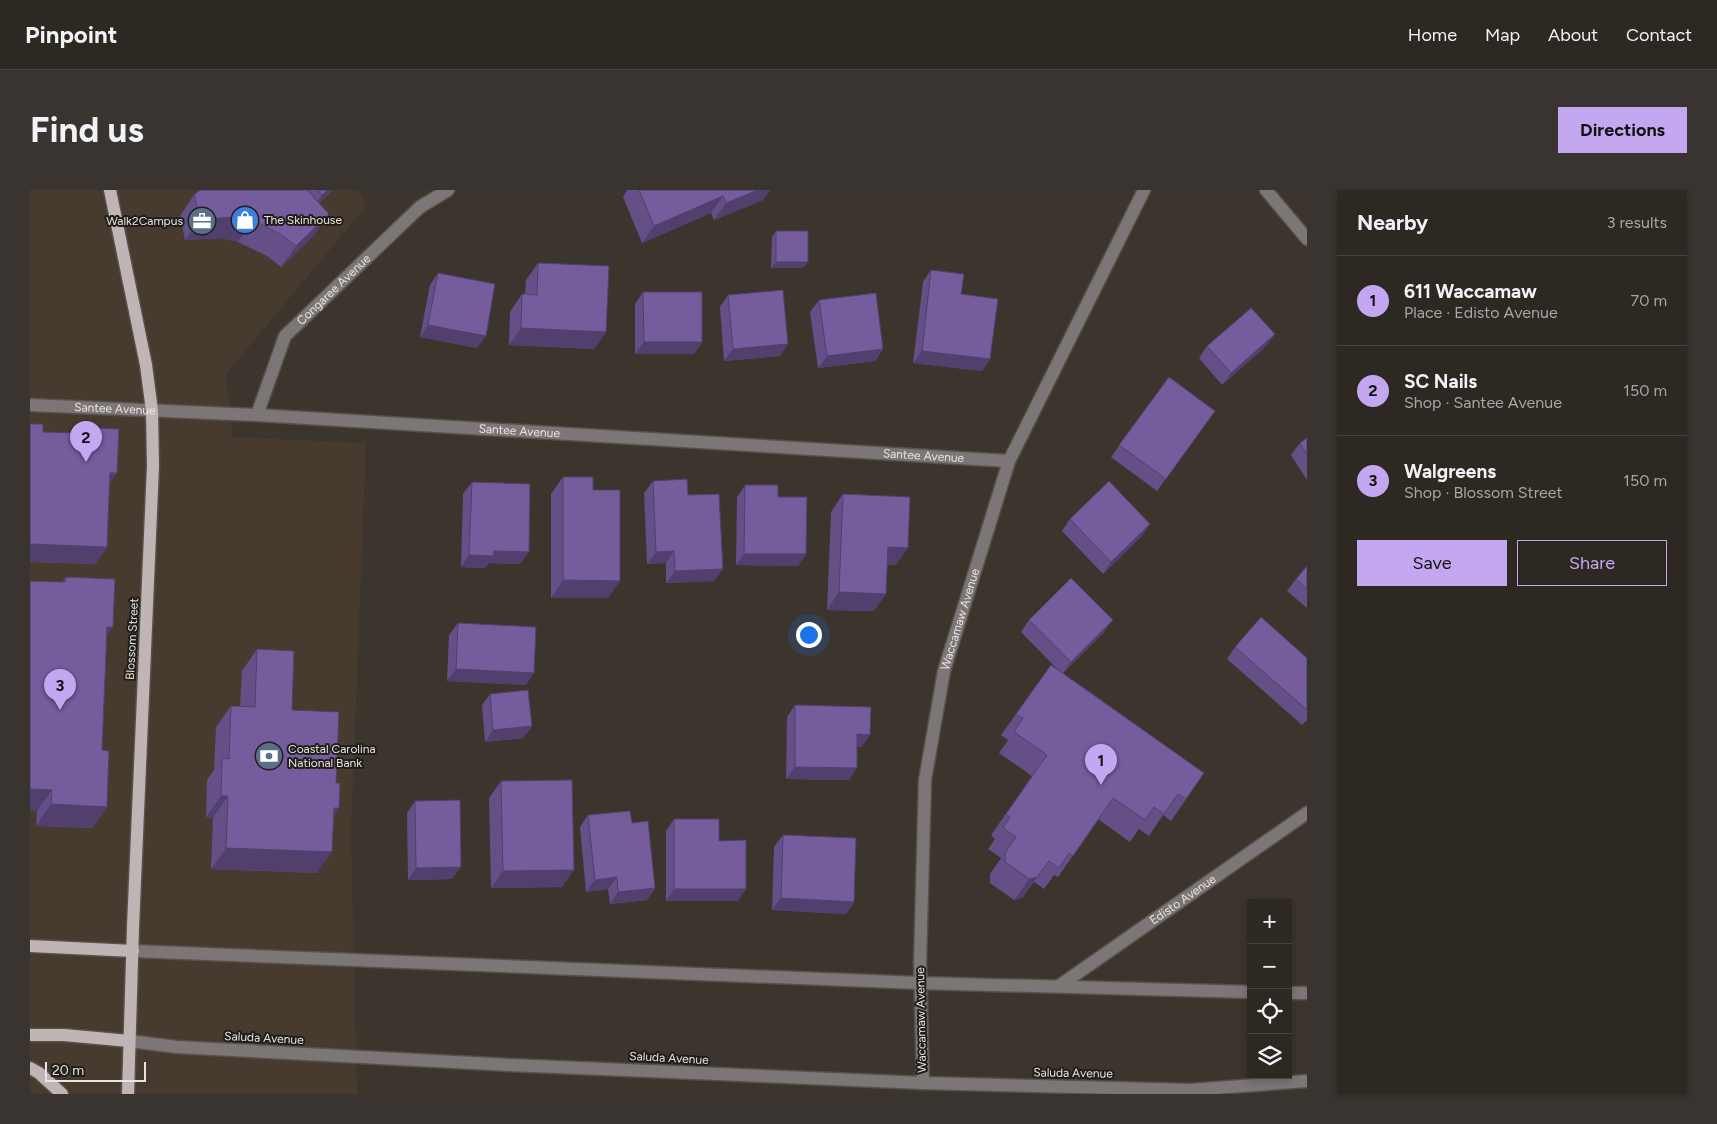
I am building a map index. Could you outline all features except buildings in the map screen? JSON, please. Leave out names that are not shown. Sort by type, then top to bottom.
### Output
[{"type":"main road","name":"Blossom Street","points":[[110,190],[146,365],[152,412],[154,466],[128,1094]]},
{"type":"main road","points":[[30,946],[133,951]]},
{"type":"main road","name":"Saluda Avenue","points":[[30,1035],[64,1035],[129,1041]]},
{"type":"main road","points":[[30,1068],[39,1073],[62,1094]]},
{"type":"street","name":"Congaree Avenue","points":[[257,415],[285,336],[420,206],[448,190]]},
{"type":"street","name":"Waccamaw Avenue","points":[[923,1083],[920,983],[925,780],[944,671],[1009,461],[1144,190]]},
{"type":"street","points":[[1266,190],[1307,239]]},
{"type":"street","name":"Santee Avenue","points":[[30,405],[152,412],[257,415],[1009,461]]},
{"type":"street","name":"Edisto Avenue","points":[[1059,986],[1307,813]]},
{"type":"street","points":[[133,951],[920,983],[1247,992]]},
{"type":"street","points":[[1292,993],[1307,993]]},
{"type":"street","name":"Saluda Avenue","points":[[129,1041],[177,1047],[226,1050],[923,1083],[1190,1090],[1307,1081]]},
{"type":"shaded area","points":[[30,190],[358,190],[366,206],[226,374],[233,437],[366,443],[351,834],[357,1094],[30,1094]]},
{"type":"place","name":"The Skinhouse","points":[[245,220]]},
{"type":"place","name":"Walk2Campus","points":[[202,221]]},
{"type":"place","name":"SC Nails","points":[[86,462]]},
{"type":"place","name":"Walgreens","points":[[60,710]]},
{"type":"place","name":"Coastal Carolina National Bank","points":[[269,756]]},
{"type":"place","name":"611 Waccamaw","points":[[1101,785]]}]
